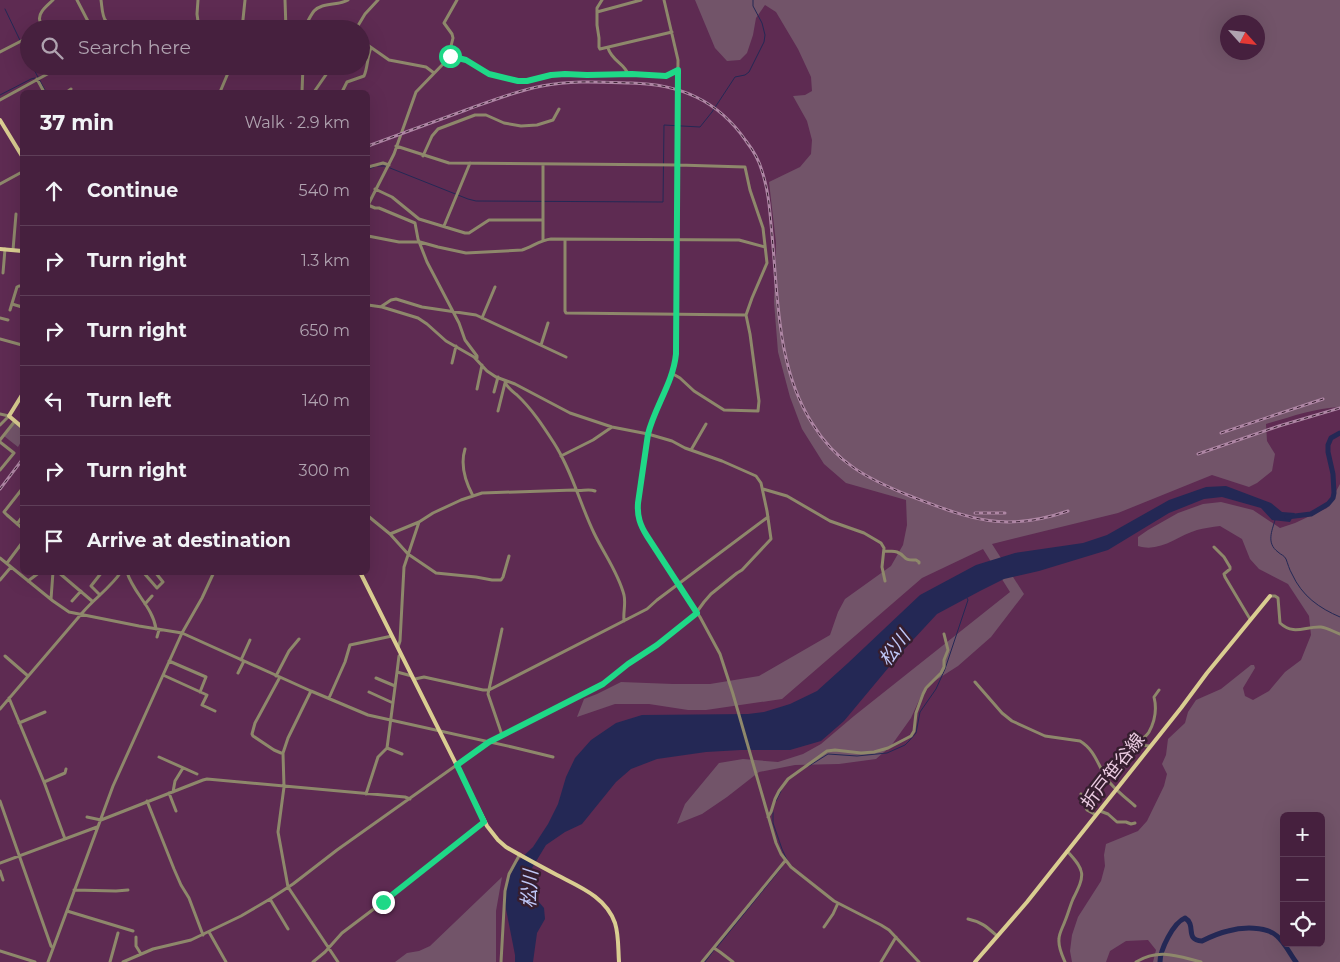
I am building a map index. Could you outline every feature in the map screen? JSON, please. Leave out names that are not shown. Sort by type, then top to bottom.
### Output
[{"type":"main road","points":[[0,120],[20,153]]},
{"type":"main road","points":[[2,249],[20,250]]},
{"type":"main road","points":[[20,398],[8,416],[20,425]]},
{"type":"main road","points":[[362,575],[414,677],[484,822],[506,847],[592,893],[602,902],[616,928],[619,962]]},
{"type":"main road","name":"折戸笹谷線","points":[[975,962],[998,937],[1270,596]]},
{"type":"street","points":[[40,20],[40,16],[46,6],[53,0]]},
{"type":"street","points":[[77,0],[87,20]]},
{"type":"street","points":[[101,0],[107,20]]},
{"type":"street","points":[[198,0],[198,20]]},
{"type":"street","points":[[243,20],[244,0]]},
{"type":"street","points":[[285,0],[286,20]]},
{"type":"street","points":[[309,20],[316,9],[340,4],[348,0]]},
{"type":"street","points":[[361,20],[378,0]]},
{"type":"street","points":[[370,201],[389,165],[416,92],[443,64],[448,55],[453,38],[444,23],[457,0]]},
{"type":"street","points":[[602,0],[597,6],[599,48],[608,48],[672,32]]},
{"type":"street","points":[[597,12],[641,0]]},
{"type":"street","points":[[664,0],[678,56],[676,354],[673,374],[650,423],[638,503],[638,519],[697,613],[720,654],[728,674],[776,843],[785,861],[838,903],[882,924],[919,962]]},
{"type":"street","points":[[0,52],[20,42]]},
{"type":"street","points":[[371,48],[389,60],[426,67],[434,73]]},
{"type":"street","points":[[608,48],[612,56],[627,70],[628,74]]},
{"type":"street","points":[[448,55],[466,60],[487,73],[517,81],[565,74],[666,76],[678,70]]},
{"type":"street","points":[[0,100],[45,75]]},
{"type":"street","points":[[221,90],[227,75]]},
{"type":"street","points":[[302,90],[303,75]]},
{"type":"street","points":[[315,90],[326,75]]},
{"type":"street","points":[[343,90],[348,81],[364,75]]},
{"type":"street","points":[[37,79],[43,90]]},
{"type":"street","points":[[423,156],[432,136],[438,129],[471,117],[483,115],[524,126],[553,120],[559,109]]},
{"type":"street","points":[[396,146],[444,163],[745,166],[750,190],[762,224],[767,265],[746,315],[759,401],[758,411],[724,410],[673,374]]},
{"type":"street","points":[[370,166],[383,163],[389,165]]},
{"type":"street","points":[[444,226],[470,163]]},
{"type":"street","points":[[543,240],[544,164]]},
{"type":"street","points":[[0,184],[20,173]]},
{"type":"street","points":[[376,189],[392,197],[418,218],[466,233],[489,220],[543,220]]},
{"type":"street","points":[[370,206],[414,222],[419,242],[432,272],[466,340],[477,356],[476,359]]},
{"type":"street","points":[[14,250],[16,214]]},
{"type":"street","points":[[414,222],[418,218]]},
{"type":"street","points":[[370,236],[399,242],[419,242],[473,253],[522,250],[548,239],[743,240],[765,247]]},
{"type":"street","points":[[565,240],[565,312],[746,315]]},
{"type":"street","points":[[2,249],[3,273]]},
{"type":"street","points":[[10,310],[17,287],[20,286]]},
{"type":"street","points":[[482,318],[495,288]]},
{"type":"street","points":[[381,307],[396,299],[482,318],[566,357]]},
{"type":"street","points":[[12,304],[20,306]]},
{"type":"street","points":[[123,962],[153,949],[186,942],[241,916],[288,888],[489,742],[600,686],[628,664],[657,645],[697,613],[711,594],[742,570],[770,539],[761,481],[756,476],[671,441],[648,434],[612,428],[570,413],[491,374],[476,359],[446,341],[418,318],[370,305]]},
{"type":"street","points":[[0,318],[8,320]]},
{"type":"street","points":[[541,345],[548,323]]},
{"type":"street","points":[[0,339],[20,344]]},
{"type":"street","points":[[452,363],[456,346]]},
{"type":"street","points":[[477,389],[482,365]]},
{"type":"street","points":[[494,392],[498,378]]},
{"type":"street","points":[[498,412],[505,381]]},
{"type":"street","points":[[505,381],[506,386],[537,417],[569,470],[594,534],[614,569],[622,590],[625,602],[624,621]]},
{"type":"street","points":[[0,414],[8,416],[0,425]]},
{"type":"street","points":[[0,470],[14,453],[0,441],[15,421]]},
{"type":"street","points":[[691,450],[706,424]]},
{"type":"street","points":[[561,456],[612,428]]},
{"type":"street","points":[[465,449],[464,473],[473,496]]},
{"type":"street","points":[[390,534],[482,493],[589,489],[595,491]]},
{"type":"street","points":[[763,490],[786,496],[830,521],[867,535],[881,544],[884,551],[882,567],[886,581]]},
{"type":"street","points":[[20,492],[4,512],[20,526]]},
{"type":"street","points":[[370,518],[390,534],[408,554],[436,573],[492,580],[503,578],[509,556]]},
{"type":"street","points":[[397,672],[414,677],[424,677],[488,690],[647,609],[768,518]]},
{"type":"street","points":[[17,524],[20,520]]},
{"type":"street","points":[[398,647],[400,643],[404,567],[419,522]]},
{"type":"street","points":[[7,563],[20,546]]},
{"type":"street","points":[[1214,547],[1229,566],[1230,569],[1224,574],[1225,577],[1250,619]]},
{"type":"street","points":[[884,551],[897,552],[906,560],[916,560],[919,563]]},
{"type":"street","points":[[0,558],[20,574]]},
{"type":"street","points":[[0,580],[11,567]]},
{"type":"street","points":[[21,575],[50,600],[69,612],[182,633],[311,692],[368,715],[553,757]]},
{"type":"street","points":[[28,581],[36,575]]},
{"type":"street","points":[[50,600],[53,575]]},
{"type":"street","points":[[61,575],[92,601]]},
{"type":"street","points":[[100,575],[91,586],[100,595]]},
{"type":"street","points":[[0,709],[92,601],[119,575]]},
{"type":"street","points":[[129,575],[153,617],[158,629],[157,637]]},
{"type":"street","points":[[145,575],[156,588],[163,582],[157,575]]},
{"type":"street","points":[[48,962],[112,786],[182,633],[213,575]]},
{"type":"street","points":[[72,601],[80,591]]},
{"type":"street","points":[[145,604],[152,596]]},
{"type":"street","points":[[1270,596],[1278,598],[1280,623],[1286,628],[1297,630],[1318,627],[1340,634]]},
{"type":"street","points":[[502,629],[488,694],[502,735]]},
{"type":"street","points":[[768,817],[777,795],[791,776],[825,752],[832,750],[861,753],[874,752],[888,748],[910,736],[914,731],[916,713],[922,694],[944,667],[944,660],[948,650],[944,634]]},
{"type":"street","points":[[329,698],[345,662],[350,645],[393,636]]},
{"type":"street","points":[[283,753],[280,754],[252,734],[255,723],[288,651],[299,639]]},
{"type":"street","points":[[238,673],[250,640]]},
{"type":"street","points":[[366,794],[378,757],[387,748],[399,656],[402,654]]},
{"type":"street","points":[[5,656],[28,676]]},
{"type":"street","points":[[169,661],[206,678],[200,692]]},
{"type":"street","points":[[163,675],[207,695],[202,705],[215,711]]},
{"type":"street","points":[[376,678],[395,686]]},
{"type":"street","points":[[975,682],[1002,713],[1012,721],[1045,736],[1080,741],[1084,744],[1096,758],[1109,781],[1135,806]]},
{"type":"street","points":[[1150,746],[1139,745],[1149,731],[1155,717],[1156,705],[1154,697],[1158,690]]},
{"type":"street","points":[[311,692],[288,738],[283,753],[284,787],[278,832],[288,888],[338,962]]},
{"type":"street","points":[[369,692],[393,703]]},
{"type":"street","points":[[9,698],[44,782],[65,839]]},
{"type":"street","points":[[20,723],[45,712]]},
{"type":"street","points":[[387,748],[402,754]]},
{"type":"street","points":[[160,757],[197,774]]},
{"type":"street","points":[[173,792],[177,777],[183,768]]},
{"type":"street","points":[[44,782],[65,772],[66,769]]},
{"type":"street","points":[[87,816],[100,820],[203,780],[405,797],[410,799]]},
{"type":"street","points":[[169,794],[176,811]]},
{"type":"street","points":[[1081,794],[1087,810],[1096,815]]},
{"type":"street","points":[[0,801],[53,948]]},
{"type":"street","points":[[147,802],[177,875],[189,898],[202,935]]},
{"type":"street","points":[[1099,810],[1117,822],[1134,823]]},
{"type":"street","points":[[313,962],[342,933],[484,822]]},
{"type":"street","points":[[0,863],[97,827]]},
{"type":"street","points":[[1065,962],[1059,947],[1059,937],[1082,877],[1078,863],[1067,851]]},
{"type":"street","points":[[501,962],[504,891],[509,874],[520,854]]},
{"type":"street","points":[[702,962],[785,861]]},
{"type":"street","points":[[0,871],[3,880]]},
{"type":"street","points":[[74,890],[116,892],[128,890]]},
{"type":"street","points":[[270,899],[288,928]]},
{"type":"street","points":[[824,927],[838,903]]},
{"type":"street","points":[[66,911],[133,931]]},
{"type":"street","points":[[968,919],[981,923],[998,937]]},
{"type":"street","points":[[209,932],[226,962]]},
{"type":"street","points":[[110,962],[118,933]]},
{"type":"street","points":[[136,937],[136,946],[141,954]]},
{"type":"street","points":[[882,962],[896,937]]},
{"type":"street","points":[[714,948],[733,962]]},
{"type":"street","points":[[0,951],[36,962]]},
{"type":"street","points":[[1136,962],[1155,954],[1172,954],[1201,962]]},
{"type":"shaded area","points":[[695,0],[1340,0],[1340,407],[1312,411],[1266,424],[1267,441],[1275,454],[1272,471],[1249,487],[1212,475],[1118,513],[992,544],[1024,594],[991,637],[958,666],[925,687],[911,718],[891,746],[876,759],[839,764],[795,765],[759,772],[702,814],[677,824],[685,804],[719,763],[743,759],[778,762],[803,754],[821,744],[1010,592],[983,549],[922,578],[782,699],[706,710],[688,710],[649,704],[615,704],[577,717],[584,699],[621,682],[710,684],[759,676],[830,635],[845,599],[891,566],[903,545],[907,525],[906,500],[846,483],[824,464],[802,429],[790,397],[778,352],[774,302],[776,243],[769,182],[800,167],[811,154],[812,140],[807,121],[793,96],[805,95],[812,91],[811,77],[798,49],[776,12],[765,5],[756,18],[747,53],[740,60],[727,61],[715,48]]},
{"type":"shaded area","points":[[15,422],[20,426],[20,444],[18,447],[4,436]]},
{"type":"shaded area","points":[[1340,484],[1340,962],[1153,962],[1156,950],[1148,940],[1126,941],[1110,951],[1106,962],[1072,962],[1070,951],[1072,935],[1078,917],[1101,881],[1105,866],[1106,844],[1138,831],[1147,821],[1164,786],[1167,774],[1162,764],[1166,755],[1168,739],[1185,723],[1188,712],[1196,700],[1221,689],[1251,665],[1254,665],[1255,668],[1243,688],[1245,696],[1253,700],[1269,691],[1285,672],[1301,660],[1311,635],[1309,616],[1288,584],[1259,569],[1250,559],[1242,539],[1220,526],[1197,530],[1161,546],[1154,547],[1138,546],[1138,537],[1178,513],[1203,504],[1221,502],[1253,510],[1280,528],[1327,508]]},
{"type":"shaded area","points":[[502,877],[496,911],[496,962],[395,962],[407,953],[419,951],[430,946]]},
{"type":"water","points":[[1226,486],[1271,503],[1282,512],[1295,513],[1290,522],[1272,520],[1261,508],[1222,497],[1204,499],[1169,513],[1108,550],[1039,571],[1004,579],[937,614],[899,655],[844,721],[821,741],[790,750],[706,752],[657,759],[631,769],[616,782],[582,824],[565,832],[546,845],[532,868],[533,888],[538,901],[544,908],[545,919],[537,933],[533,962],[515,962],[504,899],[508,880],[516,863],[533,847],[548,824],[558,804],[566,777],[575,758],[591,740],[616,723],[642,715],[748,714],[764,712],[790,704],[817,691],[920,595],[976,565],[1015,553],[1083,543],[1107,535],[1169,500],[1206,487]]},
{"type":"waterway","points":[[390,168],[476,201],[663,202],[664,125],[700,127],[735,77],[749,72],[764,42],[765,35],[762,23],[753,6],[753,0]]},
{"type":"waterway","points":[[5,9],[20,40]]},
{"type":"waterway","points":[[37,75],[45,90]]},
{"type":"waterway","points":[[0,95],[35,78]]},
{"type":"waterway","points":[[378,166],[386,166]]},
{"type":"waterway","points":[[370,168],[374,167]]},
{"type":"waterway","name":"松川","points":[[1287,517],[1311,514],[1328,504],[1333,498],[1333,474],[1328,445],[1331,438],[1340,433]]},
{"type":"waterway","points":[[1275,520],[1271,533],[1272,545],[1285,558],[1296,582],[1312,600],[1325,610],[1340,617]]},
{"type":"waterway","points":[[809,766],[828,754],[857,756],[887,753],[905,745],[909,741],[916,733],[920,712],[936,689],[945,669],[968,600],[967,598]]},
{"type":"waterway","points":[[776,801],[781,791]]},
{"type":"waterway","points":[[773,812],[773,823],[787,860]]},
{"type":"waterway","points":[[717,947],[782,867]]},
{"type":"waterway","points":[[1160,962],[1168,937],[1176,925],[1185,918],[1190,924],[1193,938],[1202,941],[1234,930],[1247,928],[1267,930],[1280,939],[1296,962]]},
{"type":"waterway","points":[[705,962],[714,950]]},
{"type":"railway","points":[[370,145],[504,96],[553,84],[586,82],[649,84],[681,91],[696,97],[710,105],[735,127],[756,155],[759,163],[769,203],[778,308],[786,356],[800,402],[821,437],[842,459],[867,476],[910,496],[969,517],[1006,522],[1025,521],[1045,518],[1068,511]]},
{"type":"railway","points":[[1221,433],[1323,399]]},
{"type":"railway","points":[[1198,454],[1279,426],[1340,408]]},
{"type":"railway","points":[[0,489],[20,463]]},
{"type":"railway","points":[[975,513],[1005,513]]},
{"type":"route","points":[[383,902],[484,822],[457,765],[489,742],[603,684],[697,613],[647,536],[638,515],[638,503],[650,423],[669,384],[676,363],[678,70],[668,76],[565,74],[518,81],[489,74],[466,60],[450,56]]}]
